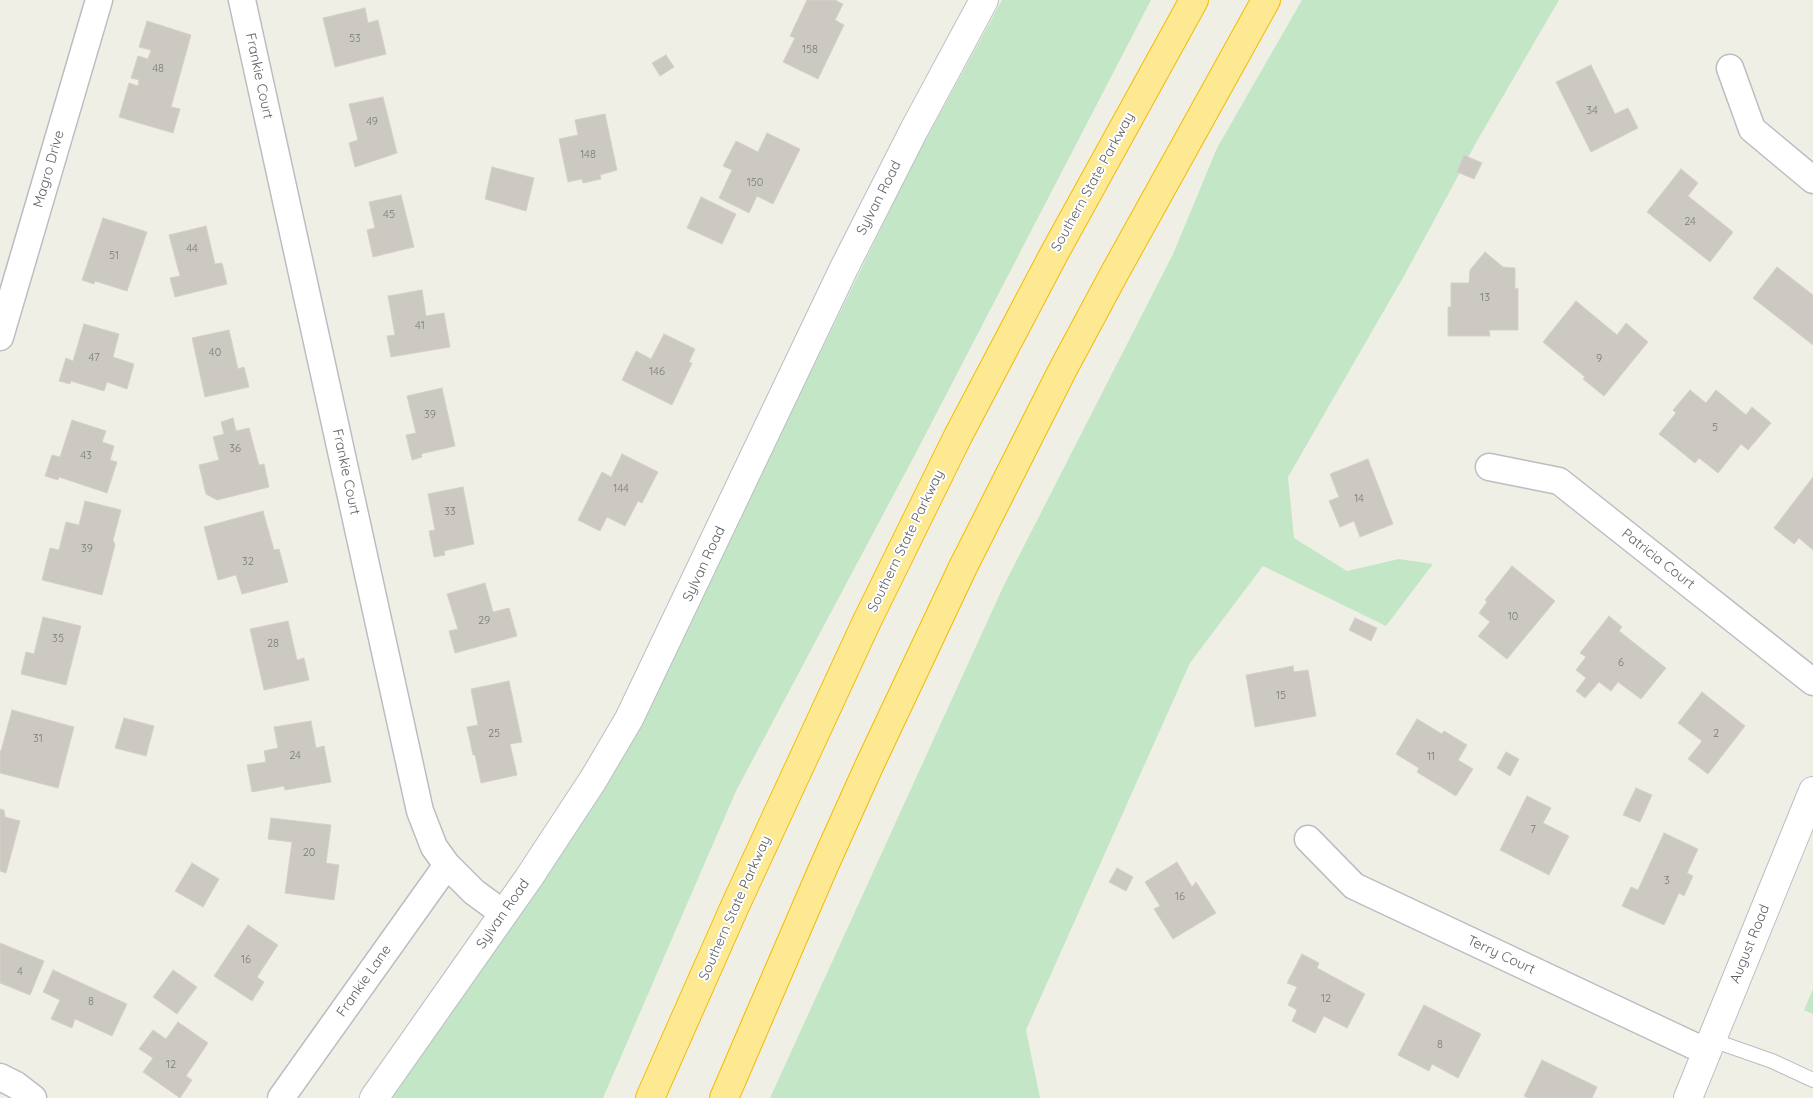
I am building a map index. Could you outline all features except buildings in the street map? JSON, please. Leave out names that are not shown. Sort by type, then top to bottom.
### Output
[{"type":"highway","name":"Southern State Parkway","points":[[650,1098],[866,621],[958,436],[1055,252],[1194,0]]},
{"type":"highway","points":[[729,1090],[850,806],[963,567],[1062,371],[1266,0]]},
{"type":"highway","points":[[633,1098],[691,1004]]},
{"type":"street","name":"Magro Drive","points":[[0,337],[99,0]]},
{"type":"street","name":"Frankie Court","points":[[242,0],[420,811],[434,847],[447,865],[474,892],[504,914]]},
{"type":"street","name":"Sylvan Road","points":[[374,1098],[504,914],[581,800],[613,748],[640,699],[861,233],[945,70],[984,0]]},
{"type":"street","points":[[1730,68],[1752,129],[1813,180]]},
{"type":"street","name":"Patricia Court","points":[[1489,467],[1558,481],[1813,682]]},
{"type":"street","name":"August Road","points":[[1688,1098],[1813,791]]},
{"type":"street","name":"Terry Court","points":[[1308,839],[1354,886],[1709,1046]]},
{"type":"street","name":"Frankie Lane","points":[[281,1098],[447,865]]},
{"type":"street","points":[[0,1077],[16,1085],[34,1098]]},
{"type":"lane","points":[[1709,1046],[1772,1061],[1813,1080]]},
{"type":"green space","points":[[1002,0],[1151,0],[919,447],[736,791],[603,1098],[388,1098],[640,722],[912,165]]},
{"type":"green space","points":[[1302,0],[1559,0],[1477,141],[1404,276],[1288,477],[1294,538],[1347,571],[1399,559],[1433,564],[1386,626],[1263,566],[1190,663],[1026,1030],[1040,1098],[770,1098],[1003,587],[1173,254],[1217,148]]},
{"type":"green space","points":[[1813,989],[1813,1014],[1804,1010]]}]
